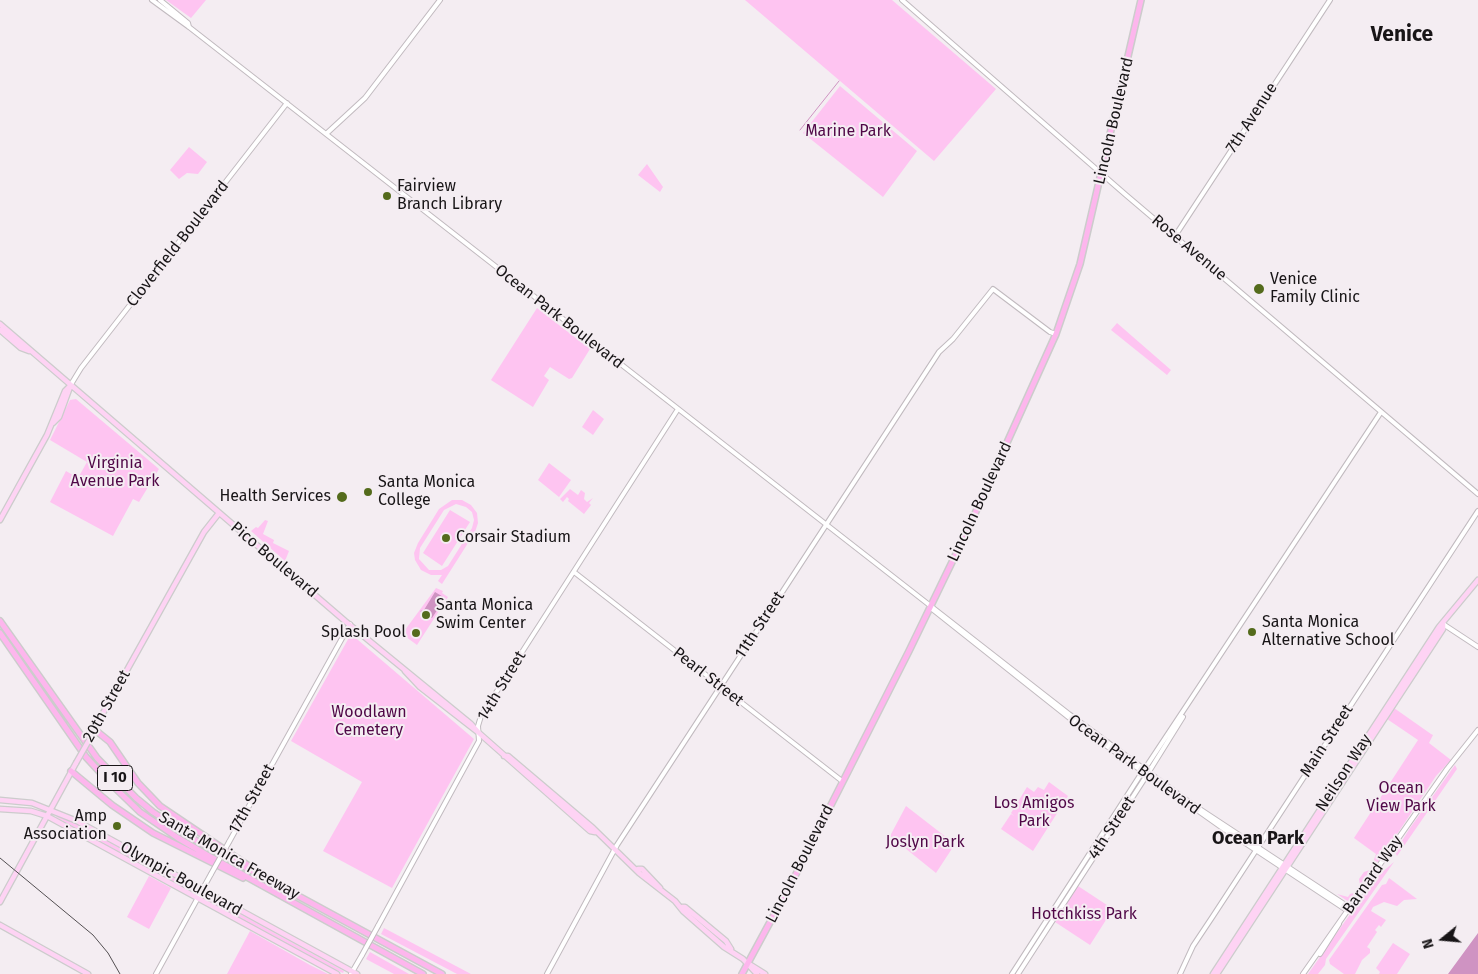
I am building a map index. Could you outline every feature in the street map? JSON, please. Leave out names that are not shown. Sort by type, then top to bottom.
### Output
[{"type":"highway","name":"Lincoln Boulevard","points":[[742,974],[930,607],[1056,334],[1074,286],[1141,0]]},
{"type":"highway","name":"Santa Monica Freeway","points":[[0,621],[92,751],[136,798],[170,824],[197,841],[442,974]]},
{"type":"highway","name":"Santa Monica Freeway","points":[[0,633],[86,757],[120,793],[152,821],[264,887],[423,974]]},
{"type":"highway","points":[[93,731],[110,742],[138,783],[160,806],[276,884]]},
{"type":"highway","points":[[71,771],[112,805],[153,833],[208,862],[264,887]]},
{"type":"main road","name":"Pico Boulevard","points":[[0,324],[590,831],[595,832],[638,869],[650,882],[682,907],[685,907],[726,942],[731,950],[757,974]]},
{"type":"main road","name":"Pico Boulevard","points":[[0,330],[21,348],[30,351]]},
{"type":"main road","name":"Cloverfield Boulevard","points":[[0,520],[53,423],[52,419],[57,408],[70,386]]},
{"type":"main road","name":"20th Street","points":[[0,902],[204,532],[219,513]]},
{"type":"main road","name":"Neilson Way","points":[[1212,974],[1443,629],[1443,624],[1478,580]]},
{"type":"main road","name":"Olympic Boulevard","points":[[0,800],[32,803],[77,821],[354,973]]},
{"type":"main road","name":"Olympic Boulevard","points":[[0,809],[31,811],[47,816],[337,974]]},
{"type":"main road","name":"Neilson Way","points":[[1217,974],[1284,867]]},
{"type":"main road","points":[[0,925],[88,974]]},
{"type":"main road","name":"Pico Boulevard","points":[[748,964],[765,974]]},
{"type":"street","name":"Ocean Park Boulevard","points":[[152,0],[287,103],[825,524],[1011,671],[1042,698],[1187,804],[1349,909]]},
{"type":"street","name":"Ocean Park Boulevard","points":[[160,0],[188,23],[189,27]]},
{"type":"street","points":[[326,134],[360,105],[441,0]]},
{"type":"street","name":"Rose Avenue","points":[[902,0],[1478,494]]},
{"type":"street","name":"7th Avenue","points":[[1175,236],[1330,0]]},
{"type":"street","name":"Cloverfield Boulevard","points":[[70,386],[81,368],[287,103]]},
{"type":"street","name":"11th Street","points":[[547,974],[615,850],[937,354],[952,339],[993,289],[1050,332],[1056,334]]},
{"type":"street","name":"14th Street","points":[[354,973],[479,741],[478,733],[481,716],[678,409]]},
{"type":"street","name":"4th Street","points":[[1012,974],[1046,925],[1324,497],[1382,412]]},
{"type":"street","name":"Main Street","points":[[1180,974],[1193,946],[1478,511]]},
{"type":"street","name":"Pearl Street","points":[[574,572],[842,781]]},
{"type":"street","name":"Ocean Park Boulevard","points":[[930,607],[935,614],[999,664],[1023,678],[1192,804],[1257,849]]},
{"type":"street","name":"17th Street","points":[[156,974],[350,624]]},
{"type":"street","points":[[1443,624],[1478,648]]},
{"type":"street","points":[[1042,698],[1056,703]]},
{"type":"street","points":[[1049,702],[1056,706],[1056,703]]},
{"type":"street","name":"Barnard Way","points":[[1304,974],[1447,769],[1478,730]]},
{"type":"street","name":"4th Street","points":[[1018,974],[1046,925]]},
{"type":"green space","points":[[166,0],[206,0],[191,18]]},
{"type":"green space","points":[[745,0],[892,0],[996,89],[934,161]]},
{"type":"green space","name":"Marine Park","points":[[840,86],[917,151],[883,197],[803,133]]},
{"type":"green space","points":[[189,147],[207,162],[198,174],[187,173],[179,179],[170,170]]},
{"type":"green space","points":[[647,164],[663,187],[660,192],[638,175]]},
{"type":"green space","points":[[537,308],[590,349],[572,378],[569,379],[550,367],[544,376],[549,380],[533,407],[491,380]]},
{"type":"green space","points":[[1117,323],[1171,370],[1167,375],[1111,330]]},
{"type":"green space","name":"Virginia Avenue Park","points":[[76,399],[159,469],[139,502],[133,499],[113,536],[50,502],[66,471],[78,478],[87,462],[50,440],[70,400]]},
{"type":"green space","points":[[593,410],[604,419],[593,435],[582,427]]},
{"type":"green space","points":[[549,463],[571,480],[559,497],[538,480]]},
{"type":"green space","points":[[570,489],[578,495],[581,490],[585,493],[584,499],[587,502],[593,498],[589,503],[591,505],[584,514],[568,501],[567,497],[563,502],[560,499]]},
{"type":"green space","points":[[452,500],[462,500],[471,505],[477,513],[478,523],[475,532],[442,584],[438,581],[442,575],[431,575],[421,570],[415,560],[414,553],[439,509]],"holes":[[[456,504],[466,507],[472,512],[474,520],[472,528],[448,566],[441,570],[429,570],[419,559],[420,548],[444,510]]]},
{"type":"green space","name":"Corsair Stadium","points":[[450,510],[470,522],[442,566],[423,553]]},
{"type":"green space","points":[[265,520],[268,521],[263,534],[274,540],[273,543],[289,551],[285,561],[251,531],[256,527],[258,528]]},
{"type":"green space","name":"Santa Monica Swim Center","points":[[436,588],[443,591],[442,593],[448,597],[417,645],[402,634]]},
{"type":"green space","name":"Woodlawn Cemetery","points":[[351,634],[474,739],[392,888],[323,851],[362,782],[291,741]]},
{"type":"green space","name":"Ocean View Park","points":[[1394,708],[1433,735],[1429,743],[1451,760],[1436,776],[1381,858],[1349,902],[1337,894],[1348,897],[1356,892],[1360,885],[1359,879],[1364,872],[1370,870],[1376,854],[1354,838],[1418,740],[1387,719]]},
{"type":"green space","points":[[1455,765],[1457,769],[1397,856],[1395,852],[1410,828]]},
{"type":"green space","name":"Los Amigos Park","points":[[1049,782],[1068,796],[1033,851],[1001,829],[1011,814],[1014,816],[1011,813],[1027,787],[1034,792],[1038,787],[1044,790]]},
{"type":"green space","name":"Joslyn Park","points":[[906,806],[955,844],[936,873],[890,836]]},
{"type":"green space","points":[[57,815],[194,889],[175,883],[56,817]]},
{"type":"green space","points":[[1394,862],[1326,959],[1325,965],[1318,974],[1308,974],[1360,900],[1381,873]]},
{"type":"green space","points":[[149,876],[171,888],[149,929],[127,917]]},
{"type":"green space","points":[[1389,878],[1417,899],[1404,900],[1397,906],[1384,902],[1373,907],[1371,911],[1386,920],[1381,927],[1379,925],[1375,930],[1377,932],[1367,947],[1370,949],[1370,953],[1362,960],[1355,974],[1344,974],[1330,964],[1329,960],[1382,885],[1386,884]]},
{"type":"green space","name":"Hotchkiss Park","points":[[1078,886],[1113,909],[1090,945],[1055,922]]},
{"type":"green space","points":[[207,897],[344,971],[343,973],[328,967],[212,904],[206,900]]},
{"type":"green space","points":[[384,928],[471,974],[457,974],[381,934]]},
{"type":"green space","points":[[250,931],[310,965],[328,974],[227,974]]},
{"type":"green space","points":[[1393,943],[1410,954],[1397,974],[1379,974],[1380,972],[1376,968]]},
{"type":"green space","points":[[370,952],[409,974],[394,974],[366,959]]},
{"type":"shaded area","points":[[435,592],[445,598],[432,618],[420,611],[424,610]]},
{"type":"shaded area","points":[[1478,933],[1478,974],[1448,974]]},
{"type":"waterway","points":[[800,130],[839,81]]},
{"type":"tram line","points":[[0,858],[93,935],[108,953],[120,974]]},
{"type":"place","name":"Fairview Branch Library","points":[[387,196]]},
{"type":"place","name":"Venice Family Clinic","points":[[1259,289]]},
{"type":"place","name":"Santa Monica College","points":[[368,492]]},
{"type":"place","name":"Health Services","points":[[342,497]]},
{"type":"place","name":"Corsair Stadium","points":[[446,538]]},
{"type":"place","name":"Santa Monica Swim Center","points":[[426,615]]},
{"type":"place","name":"Santa Monica Alternative School","points":[[1252,632]]},
{"type":"place","name":"Splash Pool","points":[[416,633]]},
{"type":"place","name":"Amp Association","points":[[117,826]]},
{"type":"district","name":"Venice","points":[[1402,35]]},
{"type":"district","name":"Ocean Park","points":[[1258,839]]}]
